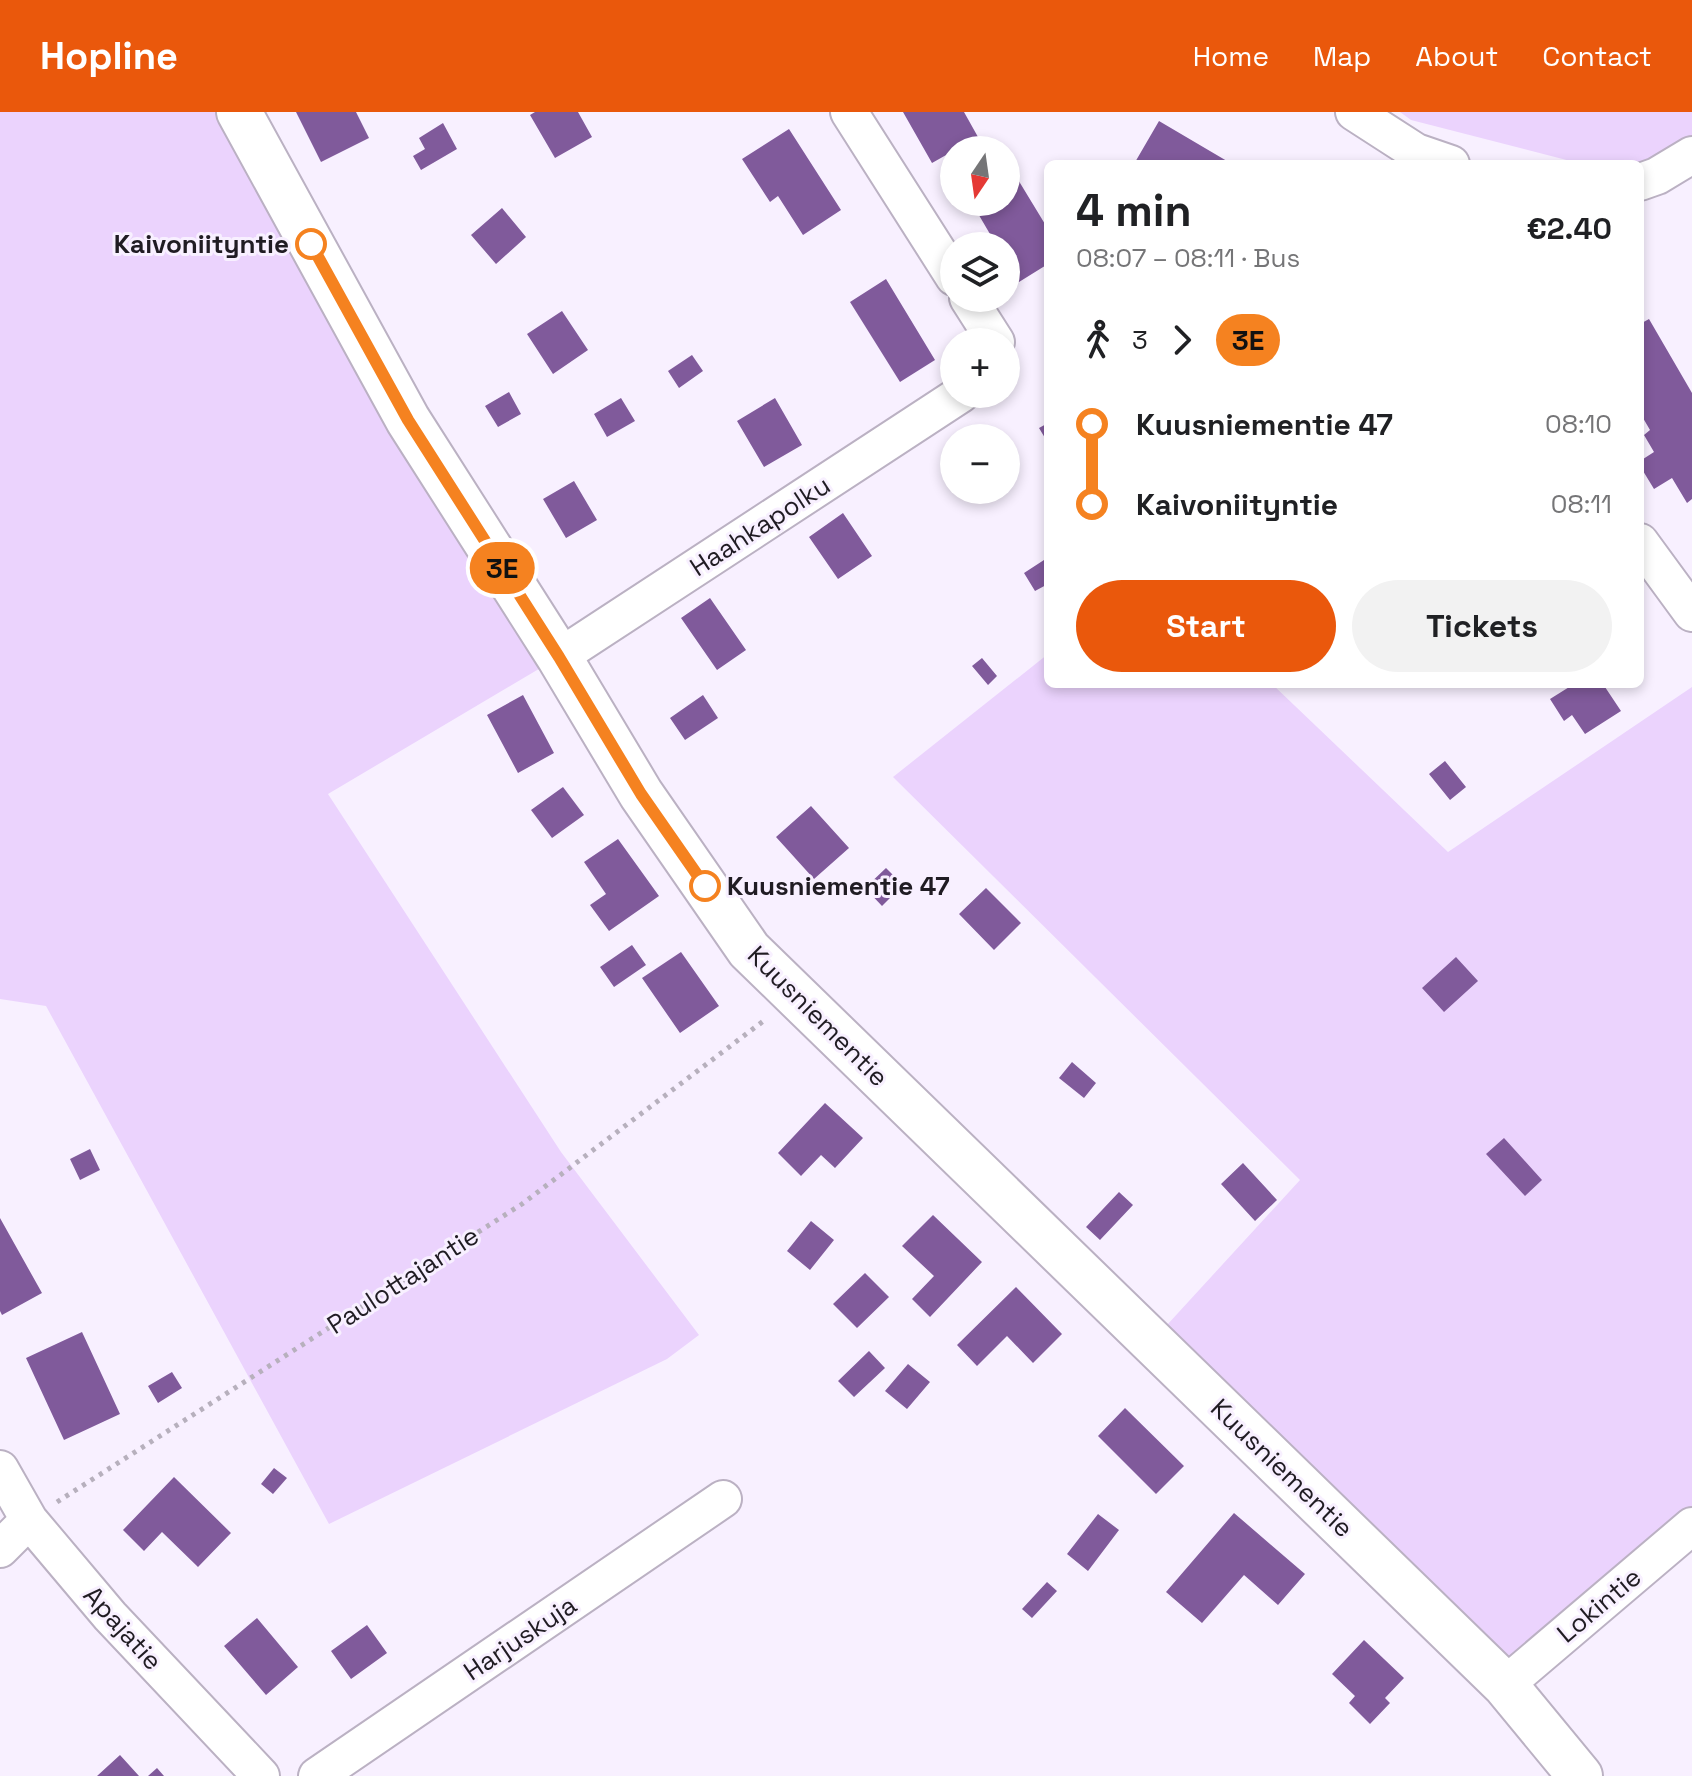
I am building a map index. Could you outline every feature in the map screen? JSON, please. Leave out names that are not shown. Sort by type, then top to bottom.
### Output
[{"type":"street","name":"Kuusniementie","points":[[239,112],[408,420],[559,657],[641,794],[749,950],[1505,1685],[1580,1776]]},
{"type":"street","points":[[849,112],[940,255]]},
{"type":"street","points":[[1354,112],[1416,152],[1439,160]]},
{"type":"street","points":[[1644,181],[1692,155]]},
{"type":"street","name":"Haahkapolku","points":[[559,657],[940,408]]},
{"type":"street","points":[[1644,547],[1692,613]]},
{"type":"street","name":"Apajatie","points":[[0,1469],[29,1520],[110,1616],[261,1776]]},
{"type":"street","name":"Harjuskuja","points":[[317,1776],[723,1499]]},
{"type":"street","points":[[0,1549],[29,1520]]},
{"type":"street","name":"Lokintie","points":[[1505,1685],[1692,1526]]},
{"type":"path","name":"Paulottajantie","points":[[29,1520],[522,1204],[797,996]]},
{"type":"shaded area","points":[[0,112],[239,112],[559,657],[328,794],[561,1152],[699,1335],[667,1359],[329,1524],[46,1006],[0,999]]},
{"type":"shaded area","points":[[1400,112],[1692,112],[1692,155],[1644,163],[1644,160],[1566,160],[1411,120]]},
{"type":"shaded area","points":[[1044,657],[1044,688],[1276,688],[1448,852],[1692,687],[1692,1522],[1507,1668],[1167,1325],[1300,1180],[893,777]]},
{"type":"building","points":[[296,112],[356,112],[369,138],[321,162]]},
{"type":"building","points":[[535,112],[578,112],[592,137],[555,158],[530,115]]},
{"type":"building","points":[[903,112],[964,112],[977,136],[940,136],[940,158],[932,163]]},
{"type":"building","points":[[1159,121],[1225,160],[1136,160]]},
{"type":"building","points":[[443,123],[457,149],[421,170],[413,156],[425,149],[419,138]]},
{"type":"building","points":[[789,129],[841,210],[803,235],[778,196],[770,202],[742,159]]},
{"type":"building","points":[[1020,183],[1044,222],[1044,266],[1020,281],[1020,232],[989,232],[979,216],[1020,216]]},
{"type":"building","points":[[502,208],[526,237],[496,264],[471,235]]},
{"type":"building","points":[[886,279],[935,360],[900,382],[850,302]]},
{"type":"building","points":[[562,311],[588,350],[553,374],[527,334]]},
{"type":"building","points":[[1649,319],[1692,393],[1692,499],[1687,503],[1672,478],[1654,489],[1644,473],[1644,458],[1654,452],[1644,435],[1650,430],[1644,420],[1644,322]]},
{"type":"building","points":[[692,355],[703,371],[679,388],[668,371]]},
{"type":"building","points":[[509,392],[521,414],[498,427],[485,406]]},
{"type":"building","points":[[621,398],[635,421],[607,437],[594,414]]},
{"type":"building","points":[[775,398],[802,445],[764,467],[737,421]]},
{"type":"building","points":[[574,481],[597,520],[566,538],[543,499]]},
{"type":"building","points":[[843,513],[872,556],[838,579],[809,537]]},
{"type":"building","points":[[1044,560],[1044,586],[1035,591],[1024,573]]},
{"type":"building","points":[[710,598],[746,650],[717,670],[681,618]]},
{"type":"building","points":[[982,658],[997,676],[988,685],[972,666]]},
{"type":"building","points":[[1568,688],[1606,688],[1621,711],[1585,734],[1572,715],[1564,721],[1550,699]]},
{"type":"building","points":[[523,695],[554,753],[518,773],[487,715]]},
{"type":"building","points":[[703,695],[718,718],[685,740],[670,718]]},
{"type":"building","points":[[1445,761],[1466,787],[1450,800],[1429,774]]},
{"type":"building","points":[[563,787],[584,815],[552,838],[531,810]]},
{"type":"building","points":[[811,806],[849,848],[814,879],[776,837]]},
{"type":"building","points":[[618,839],[659,896],[609,931],[590,905],[606,894],[584,862]]},
{"type":"building","points":[[886,868],[903,885],[882,906],[865,888]]},
{"type":"building","points":[[986,888],[1021,923],[994,950],[959,914]]},
{"type":"building","points":[[632,945],[646,965],[614,987],[600,967]]},
{"type":"building","points":[[681,952],[719,1006],[680,1033],[642,978]]},
{"type":"building","points":[[1456,957],[1478,981],[1444,1012],[1422,988]]},
{"type":"building","points":[[1072,1062],[1096,1083],[1084,1098],[1059,1078]]},
{"type":"building","points":[[825,1103],[863,1138],[835,1168],[821,1155],[801,1176],[778,1153]]},
{"type":"building","points":[[1504,1138],[1542,1180],[1525,1196],[1486,1154]]},
{"type":"building","points":[[90,1149],[100,1170],[80,1180],[70,1159]]},
{"type":"building","points":[[1243,1163],[1277,1200],[1255,1221],[1221,1184]]},
{"type":"building","points":[[1119,1192],[1133,1205],[1100,1240],[1086,1227]]},
{"type":"building","points":[[933,1215],[982,1262],[930,1317],[912,1299],[934,1276],[902,1246]]},
{"type":"building","points":[[0,1218],[42,1293],[2,1315],[0,1311]]},
{"type":"building","points":[[811,1221],[834,1240],[810,1270],[787,1251]]},
{"type":"building","points":[[865,1273],[889,1297],[857,1328],[833,1304]]},
{"type":"building","points":[[1016,1287],[1062,1334],[1033,1363],[1007,1336],[977,1366],[957,1345]]},
{"type":"building","points":[[82,1332],[120,1414],[64,1440],[26,1358]]},
{"type":"building","points":[[869,1351],[885,1368],[854,1397],[838,1381]]},
{"type":"building","points":[[908,1364],[930,1382],[907,1409],[885,1391]]},
{"type":"building","points":[[172,1372],[182,1388],[158,1403],[148,1386]]},
{"type":"building","points":[[1125,1408],[1184,1466],[1156,1494],[1098,1436]]},
{"type":"building","points":[[274,1468],[287,1478],[273,1494],[261,1484]]},
{"type":"building","points":[[174,1477],[231,1533],[198,1567],[162,1532],[144,1551],[123,1530]]},
{"type":"building","points":[[1234,1513],[1305,1574],[1278,1605],[1244,1575],[1202,1623],[1166,1592]]},
{"type":"building","points":[[1098,1514],[1119,1530],[1088,1571],[1067,1554]]},
{"type":"building","points":[[1047,1582],[1057,1591],[1032,1618],[1022,1609]]},
{"type":"building","points":[[257,1618],[298,1667],[266,1695],[224,1646]]},
{"type":"building","points":[[367,1625],[387,1653],[351,1679],[331,1651]]},
{"type":"building","points":[[1364,1640],[1404,1678],[1385,1698],[1390,1703],[1370,1724],[1349,1703],[1355,1696],[1332,1674]]},
{"type":"building","points":[[120,1755],[139,1776],[97,1776]]},
{"type":"building","points":[[157,1768],[164,1776],[148,1776]]},
{"type":"bus line","name":"3E","points":[[311,244],[408,420],[559,657],[641,794],[705,886]]},
{"type":"place","name":"Kaivoniityntie","points":[[311,244]]},
{"type":"place","name":"Kuusniementie 47","points":[[705,886]]}]
